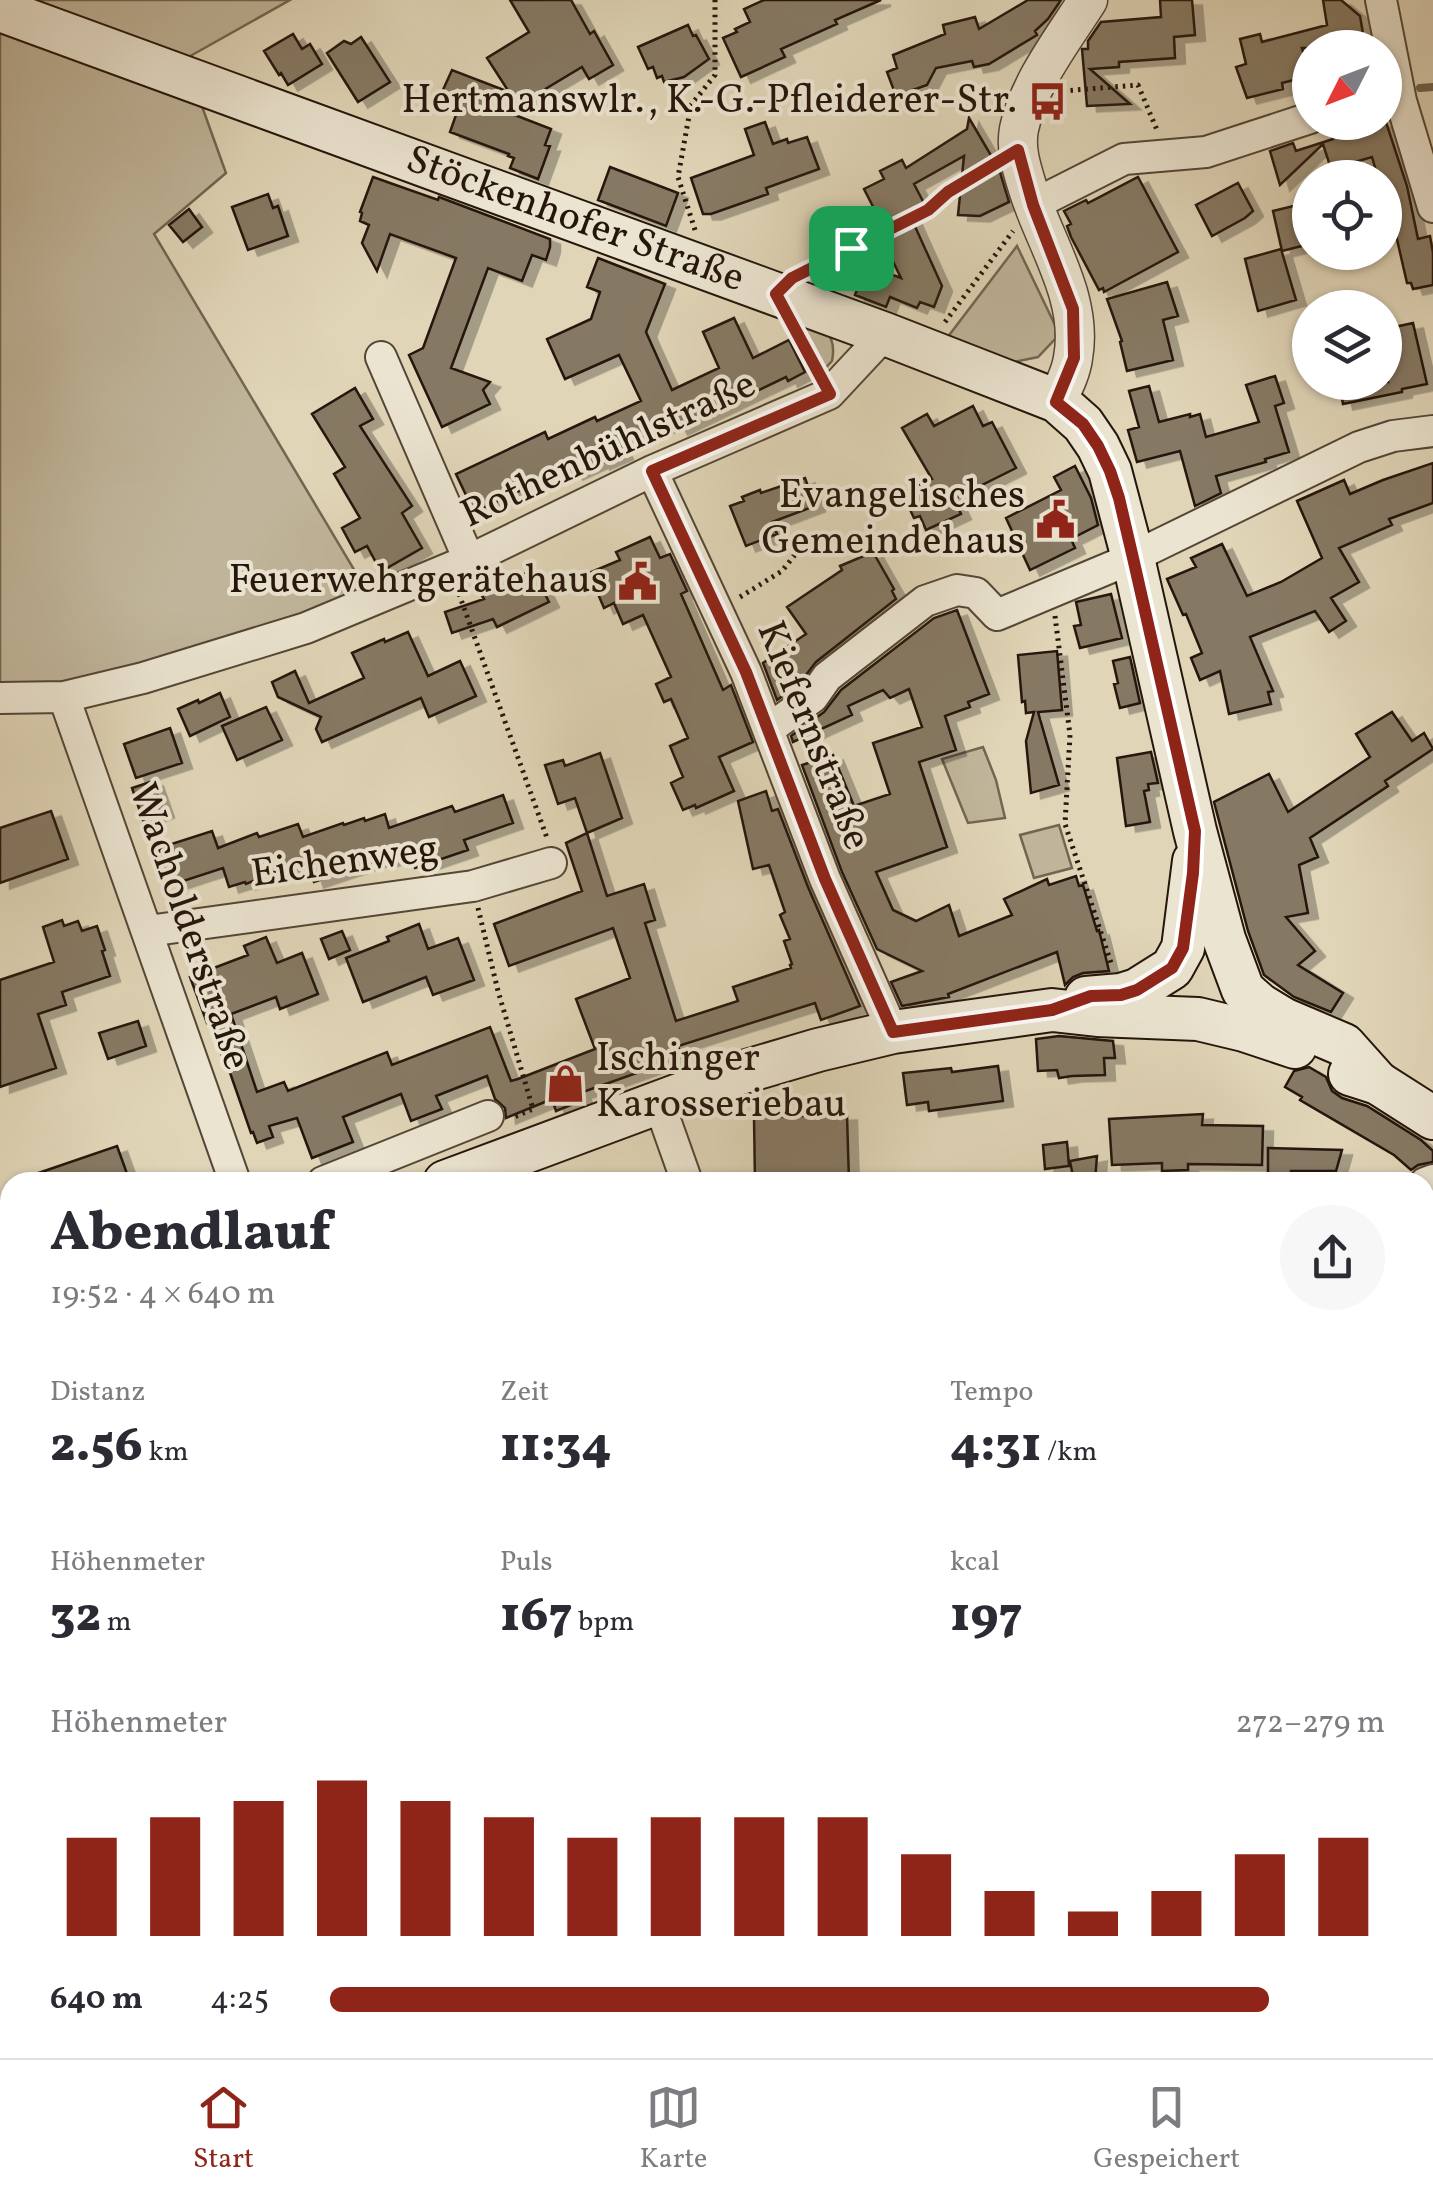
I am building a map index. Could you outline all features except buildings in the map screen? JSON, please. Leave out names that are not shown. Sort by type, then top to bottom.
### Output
[{"type":"main road","name":"Stöckenhofer Straße","points":[[0,10],[885,334],[1056,402],[1083,424],[1098,446],[1114,484],[1195,831]]},
{"type":"main road","points":[[473,1172],[658,1103],[818,1050],[893,1032],[1052,1010],[1091,996],[1137,990],[1172,968],[1183,948],[1195,831]]},
{"type":"main road","points":[[1195,831],[1224,938],[1243,990],[1283,1019],[1344,1045],[1378,1083]]},
{"type":"main road","points":[[1052,1010],[1097,1016],[1198,1019],[1244,1030],[1378,1083],[1433,1118]]},
{"type":"street","points":[[1056,402],[1074,358],[1073,309],[1033,205],[1018,150],[1019,128],[1032,92],[1088,0]]},
{"type":"street","points":[[1380,0],[1384,30]]},
{"type":"street","points":[[1402,119],[1433,207]]},
{"type":"street","points":[[1033,205],[1124,159],[1206,152],[1292,124]]},
{"type":"street","name":"Rothenbühlstraße","points":[[0,698],[64,698],[306,628],[459,564],[652,471],[830,394],[885,334]]},
{"type":"street","points":[[381,358],[459,564]]},
{"type":"street","points":[[769,729],[813,697],[827,677],[924,601],[957,590],[976,593],[997,615],[1133,558],[1359,447],[1393,436],[1433,431]]},
{"type":"street","name":"Kiefernstraße","points":[[652,471],[769,729],[825,879],[893,1032]]},
{"type":"street","name":"Wacholderstraße","points":[[64,698],[232,1172]]},
{"type":"street","name":"Eichenweg","points":[[148,931],[473,886],[550,863]]},
{"type":"street","points":[[658,1103],[682,1172]]},
{"type":"street","points":[[349,1172],[488,1116]]},
{"type":"path","points":[[706,268],[678,177],[691,105],[715,75],[716,0]]},
{"type":"path","points":[[1058,92],[1138,85],[1168,154]]},
{"type":"path","points":[[830,394],[776,294],[792,278],[928,210],[948,192],[1018,150]]},
{"type":"path","points":[[928,350],[1033,205]]},
{"type":"path","points":[[716,607],[782,571],[794,556],[796,538]]},
{"type":"path","points":[[459,564],[548,840],[550,863]]},
{"type":"path","points":[[1039,597],[1056,617],[1067,701],[1070,735],[1065,824],[1116,978]]},
{"type":"path","points":[[473,886],[498,991],[533,1109],[502,1122],[488,1116]]},
{"type":"shaded area","points":[[0,0],[290,0],[185,59],[226,173],[154,234],[368,593],[195,650],[72,681],[0,685]]},
{"type":"shaded area","points":[[1017,246],[1055,325],[1056,338],[1038,357],[1013,362],[947,338]]},
{"type":"shaded area","points":[[786,312],[822,328],[832,340],[832,361],[818,376]]},
{"type":"shaded area","points":[[983,747],[1005,818],[968,823],[942,759]]},
{"type":"shaded area","points":[[1059,825],[1072,868],[1034,878],[1020,835]]},
{"type":"waterway","points":[[1420,88],[1433,87]]},
{"type":"place","name":"Hertmanswlr., K.-G.-Pfleiderer-Str.","points":[[1047,102]]},
{"type":"place","name":"Evangelisches Gemeindehaus","points":[[1055,520]]},
{"type":"place","name":"Feuerwehrgerätehaus","points":[[638,582]]},
{"type":"place","name":"Ischinger Karosseriebau","points":[[566,1083]]},
{"type":"route","points":[[1018,150],[1033,205],[1073,309],[1074,358],[1056,402],[1083,424],[1098,446],[1119,498],[1195,831],[1183,948],[1172,968],[1137,990],[1091,996],[1052,1010],[893,1032],[825,879],[746,672],[652,471],[830,394],[776,294],[792,278],[851,248],[928,210],[948,192],[1018,150]]}]
